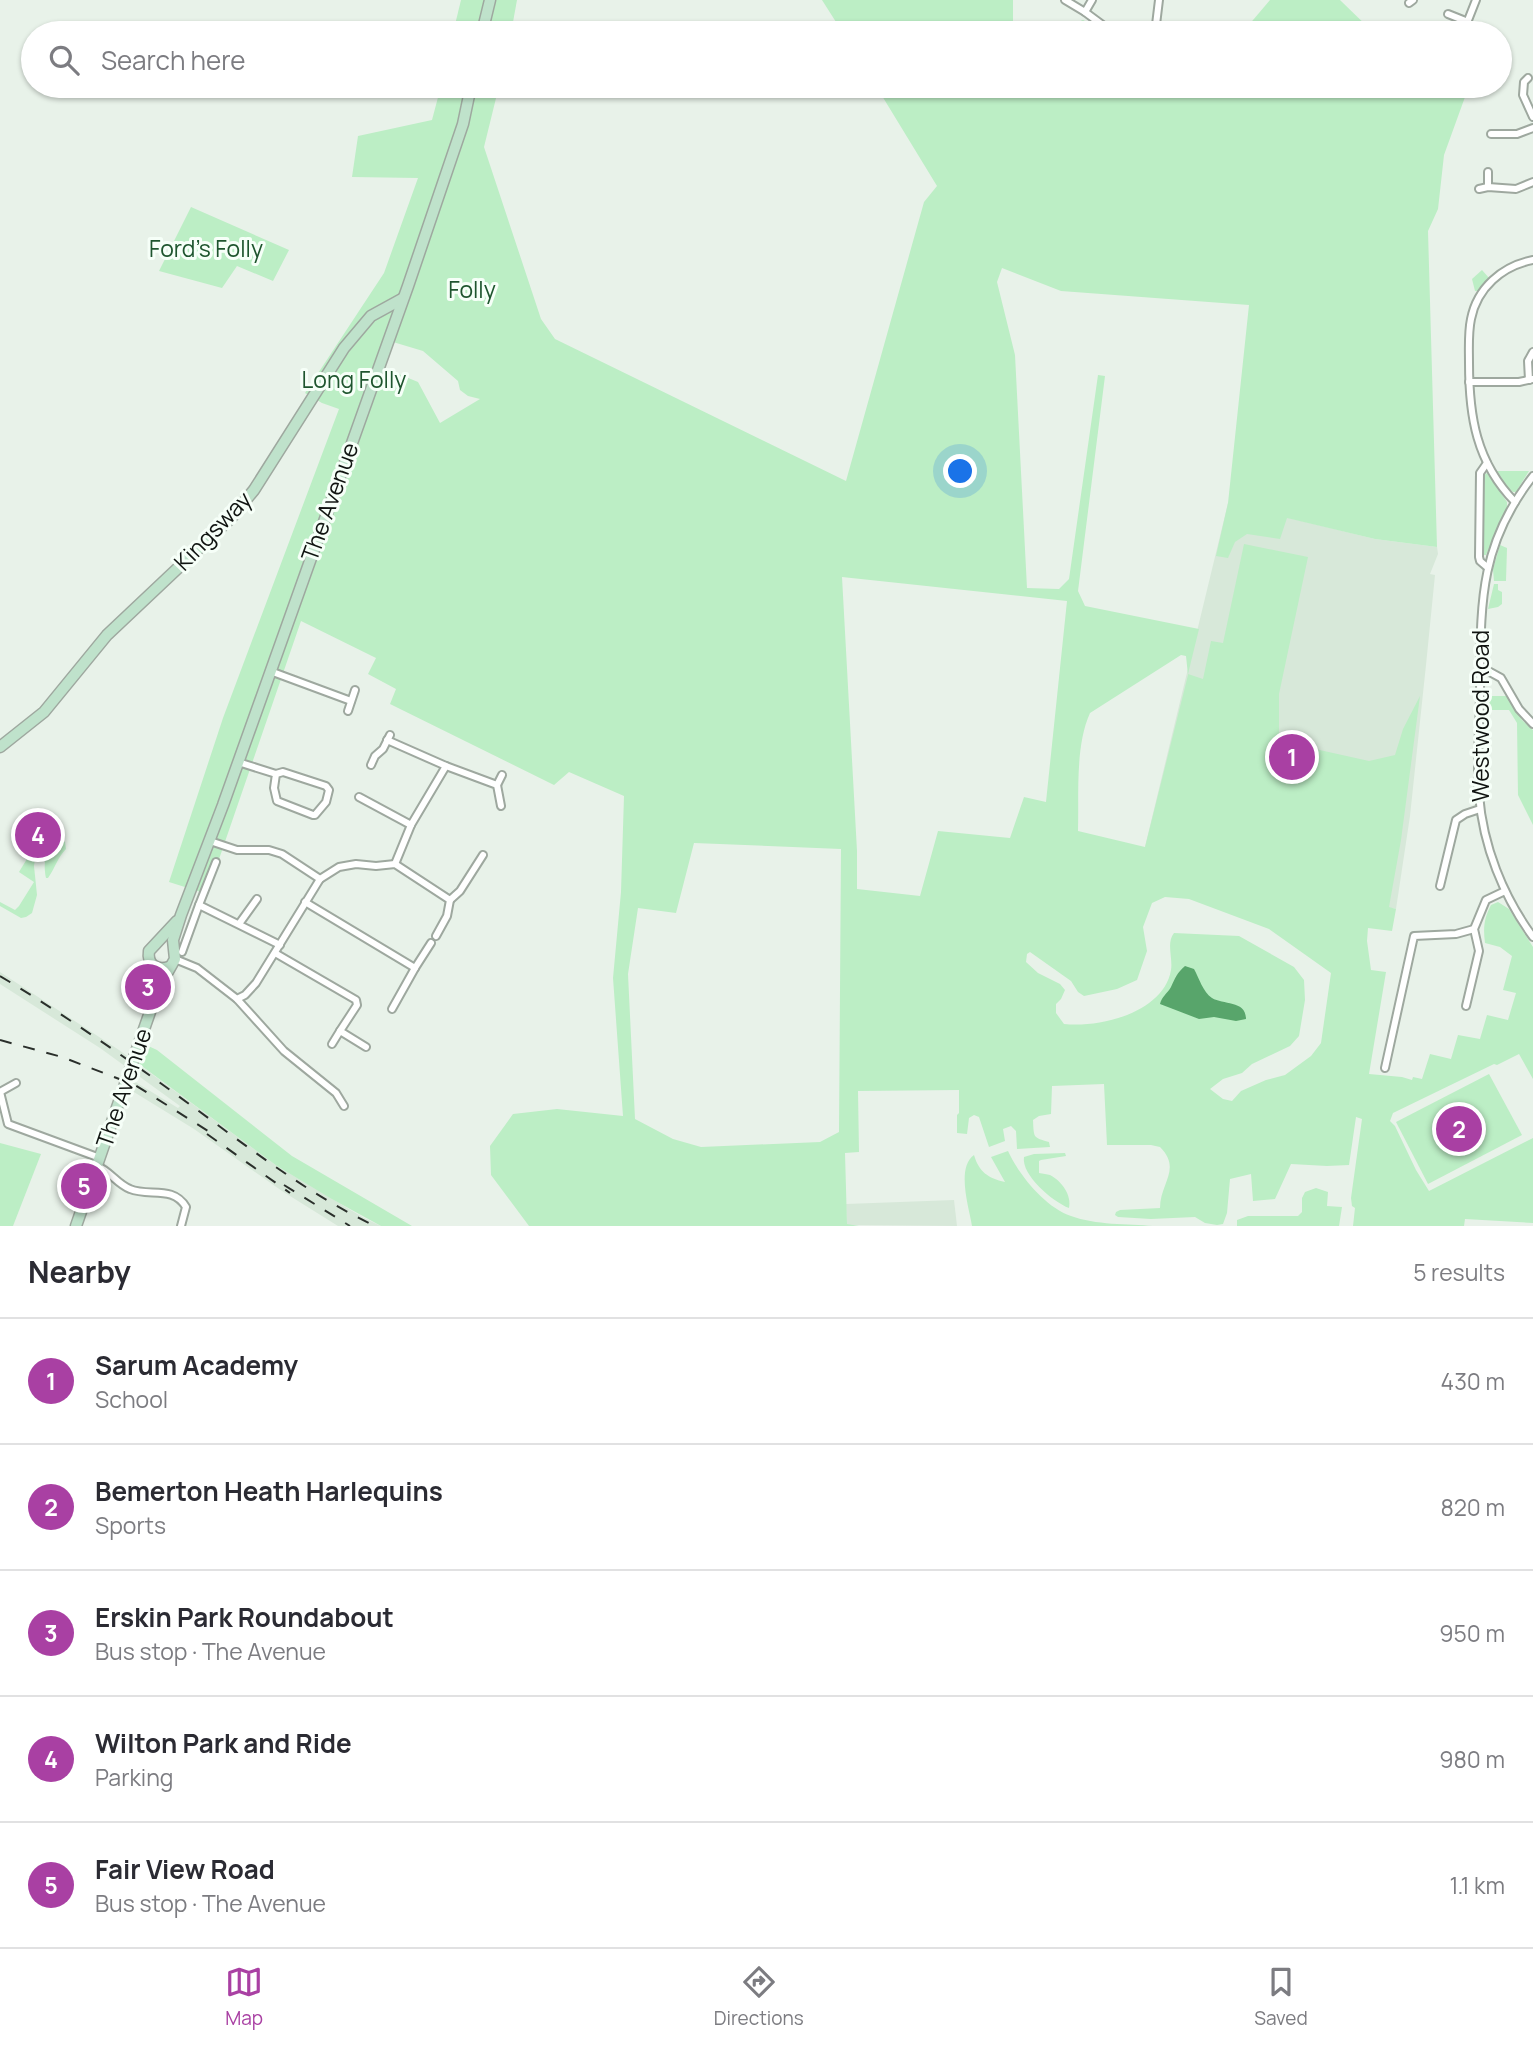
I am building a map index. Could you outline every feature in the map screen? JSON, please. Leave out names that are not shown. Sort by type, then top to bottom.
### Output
[{"type":"street","points":[[485,21],[490,0]]},
{"type":"street","points":[[1065,0],[1097,21]]},
{"type":"street","points":[[1085,12],[1092,0]]},
{"type":"street","points":[[1156,21],[1159,0]]},
{"type":"street","points":[[1468,21],[1476,0]]},
{"type":"street","points":[[1448,14],[1466,21]]},
{"type":"street","points":[[1524,79],[1523,94],[1533,117]]},
{"type":"street","name":"The Avenue","points":[[76,1226],[158,989],[174,956],[181,915],[210,841],[402,299],[463,124],[468,98]]},
{"type":"street","points":[[1491,134],[1517,134],[1533,128]]},
{"type":"street","points":[[1488,172],[1488,187]]},
{"type":"street","points":[[1479,189],[1517,189],[1533,182]]},
{"type":"street","points":[[1515,502],[1500,484],[1481,450],[1472,421],[1469,382],[1470,322],[1477,301],[1489,283],[1511,266],[1533,260]]},
{"type":"street","name":"Kingsway","points":[[0,747],[44,712],[107,635],[231,518],[254,490],[344,348],[371,316],[402,299]]},
{"type":"street","points":[[1469,382],[1519,382],[1531,379],[1528,361],[1533,352]]},
{"type":"street","name":"Westwood Road","points":[[1487,567],[1480,561],[1479,543],[1480,473],[1488,463]]},
{"type":"street","name":"Westwood Road","points":[[1533,476],[1515,502],[1495,543],[1487,567],[1480,611],[1478,781],[1480,809],[1488,845],[1505,891],[1533,937]]},
{"type":"street","points":[[270,671],[351,701]]},
{"type":"street","points":[[1480,671],[1490,672],[1501,678],[1519,709],[1533,724]]},
{"type":"street","points":[[348,711],[355,690]]},
{"type":"street","points":[[371,765],[388,737],[446,766],[497,785]]},
{"type":"street","points":[[238,762],[327,786],[327,802],[313,815],[276,801],[276,774]]},
{"type":"street","points":[[395,864],[411,825],[446,766]]},
{"type":"street","points":[[501,806],[497,785],[502,775]]},
{"type":"street","points":[[359,797],[411,825]]},
{"type":"street","points":[[1440,886],[1457,820],[1480,809]]},
{"type":"street","points":[[210,841],[237,850],[269,850],[282,854],[320,879]]},
{"type":"street","points":[[436,936],[447,916],[450,900],[460,891],[484,855]]},
{"type":"street","points":[[155,967],[159,968],[174,956],[200,905],[216,862]]},
{"type":"street","points":[[237,999],[256,984],[320,879],[339,867],[348,864],[395,864],[450,900]]},
{"type":"street","points":[[1466,1006],[1479,951],[1474,929],[1486,900],[1505,891]]},
{"type":"street","points":[[239,924],[257,899]]},
{"type":"street","points":[[305,902],[415,968]]},
{"type":"street","points":[[200,905],[280,945]]},
{"type":"street","name":"The Avenue","points":[[158,989],[155,967],[148,955],[151,947],[169,931],[181,915]]},
{"type":"street","points":[[1385,1068],[1414,936],[1456,934],[1474,929]]},
{"type":"street","points":[[156,943],[164,942],[174,956],[197,968],[237,999],[284,1051],[336,1093],[344,1106]]},
{"type":"street","points":[[392,1009],[431,943]]},
{"type":"street","points":[[275,953],[356,1000],[357,1005],[332,1044]]},
{"type":"street","points":[[340,1031],[366,1047]]},
{"type":"street","points":[[16,1083],[0,1092],[8,1124],[98,1162],[130,1189],[168,1193],[181,1198],[186,1207],[181,1226]]},
{"type":"shaded area","points":[[1228,503],[1375,539],[1437,547],[1438,554],[1430,574],[1435,575],[1426,665],[1410,816],[1396,909],[1142,859]]},
{"type":"shaded area","points":[[1185,966],[1194,969],[1212,998],[1238,1006],[1245,1013],[1246,1019],[1199,1019],[1160,1004]]},
{"type":"shaded area","points":[[0,972],[119,1050],[277,1166],[381,1226],[338,1226],[282,1191],[194,1129],[129,1089],[132,1080],[178,1108],[180,1106],[100,1048],[0,984]]},
{"type":"shaded area","points":[[954,1200],[957,1226],[847,1225],[846,1204]]},
{"type":"green space","points":[[461,0],[517,0],[513,21],[456,21]]},
{"type":"green space","points":[[822,0],[1013,0],[1013,21],[835,21]]},
{"type":"green space","points":[[1270,0],[1340,0],[1362,21],[1252,21]]},
{"type":"green space","points":[[438,98],[496,98],[484,147],[541,319],[555,339],[846,481],[924,202],[937,186],[883,98],[1465,98],[1444,155],[1438,209],[1428,231],[1437,547],[1375,539],[1287,518],[1280,539],[1247,534],[1235,542],[1228,558],[1216,556],[1228,503],[1249,305],[1061,291],[1002,268],[997,282],[1015,355],[1027,588],[1059,589],[1069,579],[1098,375],[1105,376],[1078,591],[1085,606],[1199,629],[1188,674],[1203,679],[1211,641],[1223,643],[1244,544],[1308,557],[1279,694],[1279,741],[1369,761],[1395,755],[1403,729],[1420,696],[1401,840],[1389,907],[1396,909],[1392,931],[1368,928],[1371,970],[1386,972],[1369,1074],[1422,1079],[1430,1054],[1451,1059],[1458,1035],[1480,1039],[1487,1015],[1508,1020],[1516,993],[1503,990],[1512,956],[1500,947],[1485,943],[1484,933],[1485,919],[1491,905],[1498,902],[1509,909],[1533,947],[1533,1079],[1519,1054],[1393,1113],[1390,1121],[1429,1191],[1533,1138],[1533,1223],[1465,1219],[1464,1226],[1353,1226],[1355,1208],[1351,1198],[1362,1119],[1356,1117],[1349,1165],[1291,1164],[1275,1199],[1253,1201],[1251,1174],[1230,1179],[1227,1213],[1223,1224],[1205,1223],[1195,1217],[1118,1217],[1115,1215],[1120,1210],[1160,1208],[1170,1169],[1166,1155],[1160,1147],[1107,1145],[1104,1084],[1052,1086],[1051,1114],[1033,1120],[1035,1136],[1049,1142],[1050,1147],[1017,1149],[1016,1131],[1011,1126],[1003,1129],[1005,1141],[989,1147],[979,1117],[974,1115],[969,1118],[967,1134],[957,1133],[959,1090],[858,1091],[859,1152],[845,1153],[847,1224],[859,1226],[529,1226],[491,1175],[490,1146],[513,1114],[557,1109],[623,1116],[613,978],[621,892],[624,796],[569,772],[554,785],[390,704],[396,689],[368,674],[376,658],[301,621],[207,894],[169,882],[223,718],[339,409],[305,393],[384,273],[418,178],[352,177],[358,136],[432,120]],"holes":[[[393,342],[423,351],[458,381],[460,390],[468,396],[480,399],[440,423],[418,382],[384,368]],[[842,577],[1067,601],[1046,802],[1024,797],[1010,838],[938,831],[920,896],[857,889]],[[1181,655],[1186,656],[1188,675],[1145,847],[1078,831],[1080,755],[1090,713]],[[694,843],[841,849],[839,1132],[820,1142],[701,1147],[673,1139],[635,1119],[628,974],[638,908],[676,913]],[[1165,897],[1189,899],[1269,929],[1331,973],[1321,1043],[1311,1056],[1285,1075],[1241,1091],[1232,1101],[1223,1099],[1210,1089],[1223,1079],[1242,1073],[1252,1064],[1290,1046],[1299,1036],[1305,1000],[1304,980],[1294,967],[1239,936],[1174,933],[1170,941],[1171,970],[1166,985],[1157,997],[1144,1007],[1112,1020],[1079,1025],[1064,1024],[1056,1013],[1056,1004],[1065,990],[1026,962],[1027,954],[1030,952],[1071,981],[1084,996],[1117,989],[1137,980],[1147,951],[1143,927],[1152,903]]]},
{"type":"green space","name":"Ford's Folly","points":[[191,207],[289,250],[273,281],[237,266],[222,288],[159,271]]},
{"type":"green space","points":[[1482,270],[1489,278],[1479,291],[1475,291],[1472,279]]},
{"type":"green space","points":[[1497,471],[1529,471],[1516,492],[1513,492]]},
{"type":"green space","points":[[1487,473],[1507,502],[1507,508],[1486,555],[1483,555],[1482,477]]},
{"type":"green space","points":[[1500,545],[1507,548],[1506,581],[1494,581],[1493,569]]},
{"type":"green space","points":[[1494,584],[1498,584],[1498,590],[1502,592],[1502,604],[1488,609]]},
{"type":"green space","points":[[1484,696],[1507,696],[1522,720],[1533,730],[1533,825],[1518,795],[1517,723],[1509,710],[1484,710]]},
{"type":"green space","points":[[58,839],[65,842],[66,849],[46,878],[46,856],[50,846]]},
{"type":"green space","points":[[33,849],[36,851],[34,866],[37,895],[32,913],[21,918],[0,906],[0,902],[15,910],[34,882],[19,872]]},
{"type":"green space","points":[[144,1044],[157,1050],[292,1156],[412,1226],[381,1226],[277,1166],[139,1064]]},
{"type":"green space","points":[[1489,1074],[1522,1135],[1428,1184],[1396,1122]]},
{"type":"green space","points":[[0,1143],[41,1154],[13,1226],[0,1226]]},
{"type":"green space","points":[[1008,1151],[1034,1189],[1061,1212],[1090,1221],[1153,1226],[972,1226],[965,1188],[969,1161],[974,1155],[985,1173],[1005,1182],[991,1157]]},
{"type":"green space","points":[[1065,1153],[1066,1156],[1039,1161],[1039,1173],[1050,1175],[1062,1185],[1069,1199],[1069,1208],[1039,1187],[1024,1164],[1024,1157],[1034,1154]]},
{"type":"green space","points":[[1316,1188],[1328,1192],[1327,1206],[1342,1207],[1339,1226],[1237,1226],[1237,1220],[1248,1216],[1298,1216],[1302,1212],[1305,1192]]},
{"type":"railway","points":[[0,976],[100,1040],[282,1172],[375,1226]]},
{"type":"railway","points":[[0,1040],[62,1057],[135,1085],[216,1136]]},
{"type":"railway","points":[[207,1134],[290,1193]]},
{"type":"railway","points":[[284,1185],[350,1226]]},
{"type":"place","name":"Sarum Academy","points":[[1292,757]]},
{"type":"place","name":"Wilton Park and Ride","points":[[38,835]]},
{"type":"place","name":"Erskin Park Roundabout","points":[[148,987]]},
{"type":"place","name":"Bemerton Heath Harlequins","points":[[1459,1129]]},
{"type":"place","name":"Fair View Road","points":[[84,1186]]},
{"type":"park label","name":"Folly","points":[[472,290]]},
{"type":"park label","name":"Long Folly","points":[[354,380]]}]
